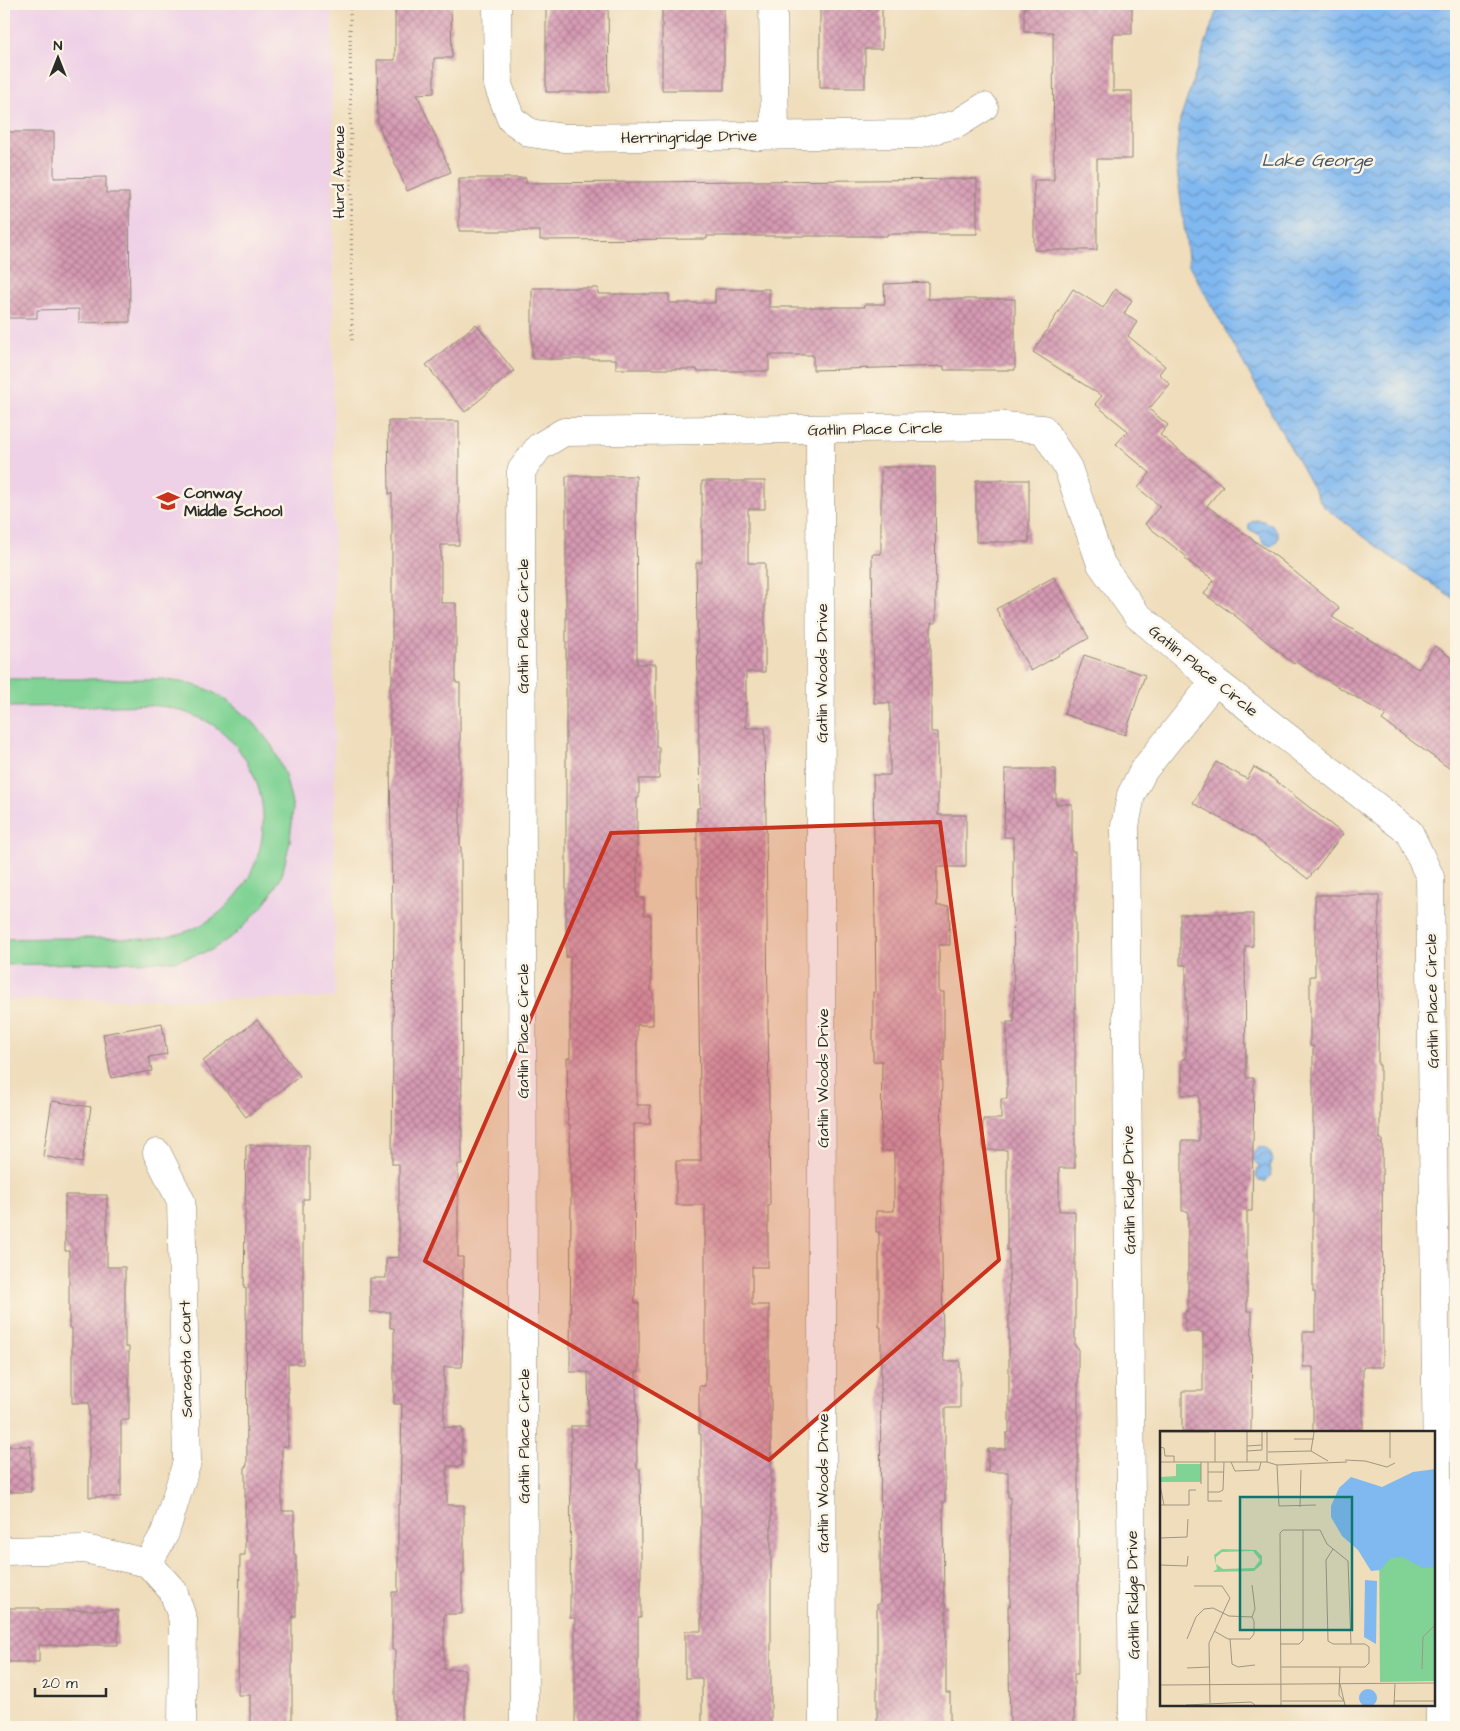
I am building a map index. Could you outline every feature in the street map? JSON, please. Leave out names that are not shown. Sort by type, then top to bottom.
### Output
[{"type":"street","name":"Herringridge Drive","points":[[497,4],[498,85],[511,119],[530,133],[564,138],[917,134],[957,124],[984,106]]},
{"type":"street","points":[[773,4],[775,136]]},
{"type":"street","name":"Gatlin Place Circle","points":[[524,1727],[521,471],[540,447],[564,432],[1004,426],[1044,429],[1068,468],[1101,564],[1137,615],[1216,681],[1409,832],[1430,876],[1440,1727]]},
{"type":"street","name":"Gatlin Woods Drive","points":[[820,429],[823,1727]]},
{"type":"street","name":"Gatlin Ridge Drive","points":[[1133,1727],[1125,826],[1131,795],[1143,771],[1216,681]]},
{"type":"street","name":"Sarasota Court","points":[[148,1563],[165,1533],[187,1462],[181,1201],[157,1153]]},
{"type":"street","points":[[4,1551],[85,1549],[148,1563],[173,1591],[183,1620],[182,1727]]},
{"type":"path","name":"Hurd Avenue","points":[[350,4],[352,341]]},
{"type":"highlighted area","points":[[940,822],[999,1260],[769,1460],[425,1261],[611,833]]},
{"type":"shaded area","name":"Conway Middle School","points":[[4,4],[332,4],[335,998],[4,1000]]},
{"type":"green space","points":[[4,679],[161,679],[187,683],[207,689],[225,699],[255,724],[272,746],[285,775],[293,808],[290,841],[282,875],[265,904],[237,933],[210,951],[174,961],[4,965],[4,939],[147,938],[168,936],[188,931],[212,918],[232,901],[247,880],[258,857],[263,831],[262,806],[256,780],[235,745],[225,734],[208,722],[175,709],[153,706],[4,707]]},
{"type":"water","name":"Lake George","points":[[1221,4],[1456,4],[1456,600],[1388,555],[1323,506],[1189,265],[1176,162],[1180,120],[1215,15]]},
{"type":"water","points":[[1257,520],[1267,523],[1276,529],[1278,537],[1271,546],[1264,544],[1260,535],[1249,529],[1250,523]]},
{"type":"water","points":[[1260,1147],[1268,1150],[1273,1160],[1269,1166],[1271,1175],[1265,1182],[1259,1181],[1256,1176],[1259,1166],[1253,1160],[1253,1154]]},
{"type":"building","points":[[395,4],[451,4],[452,58],[434,58],[434,93],[417,94],[451,172],[407,191],[378,124],[377,60],[395,60]]},
{"type":"building","points":[[546,4],[608,4],[609,92],[546,92]]},
{"type":"building","points":[[662,4],[724,4],[724,90],[662,90]]},
{"type":"building","points":[[820,4],[882,4],[882,49],[865,49],[865,88],[820,88]]},
{"type":"building","points":[[1024,4],[1132,4],[1132,34],[1113,34],[1113,91],[1132,91],[1132,159],[1097,159],[1097,250],[1034,250],[1034,180],[1054,180],[1053,32],[1024,32]]},
{"type":"building","points":[[4,132],[54,132],[54,178],[106,177],[106,193],[129,193],[130,322],[79,323],[79,309],[37,310],[37,318],[4,318]]},
{"type":"building","points":[[459,178],[526,178],[526,183],[977,179],[977,234],[707,236],[707,239],[540,240],[540,231],[459,231]]},
{"type":"building","points":[[928,282],[928,299],[1015,299],[1015,370],[944,370],[944,366],[813,370],[813,355],[769,355],[769,371],[616,369],[616,359],[532,359],[532,288],[598,288],[598,294],[669,294],[669,303],[715,303],[715,289],[769,289],[769,307],[865,307],[864,304],[885,304],[884,284]]},
{"type":"building","points":[[1073,289],[1103,308],[1115,289],[1132,300],[1124,314],[1137,322],[1128,336],[1165,366],[1159,374],[1170,384],[1149,409],[1168,425],[1160,435],[1223,486],[1207,506],[1278,558],[1339,608],[1332,617],[1418,669],[1435,646],[1456,661],[1456,773],[1382,720],[1386,715],[1296,662],[1294,664],[1233,614],[1204,594],[1214,580],[1185,559],[1187,557],[1145,524],[1160,506],[1138,488],[1150,473],[1116,444],[1128,431],[1095,404],[1102,396],[1033,352]]},
{"type":"building","points":[[476,324],[514,371],[465,412],[426,365]]},
{"type":"building","points":[[388,421],[459,421],[459,545],[441,545],[441,603],[456,603],[456,683],[460,683],[462,1164],[458,1164],[458,1257],[463,1257],[463,1328],[462,1367],[444,1367],[444,1427],[462,1428],[462,1466],[447,1466],[447,1505],[464,1505],[464,1574],[462,1574],[462,1614],[444,1614],[444,1669],[465,1669],[465,1727],[395,1727],[395,1650],[392,1650],[392,1592],[398,1592],[398,1505],[400,1505],[402,1404],[394,1404],[394,1328],[390,1328],[390,1312],[370,1312],[370,1278],[386,1278],[386,1258],[399,1257],[399,1164],[392,1164],[394,918],[392,918],[390,683],[392,683],[392,493],[389,494]]},
{"type":"building","points":[[881,467],[935,467],[936,623],[931,623],[931,732],[938,732],[938,815],[966,815],[966,867],[937,867],[937,906],[949,906],[950,945],[939,945],[939,992],[944,992],[941,1172],[943,1346],[944,1361],[960,1361],[960,1408],[945,1408],[945,1502],[943,1502],[944,1604],[946,1604],[946,1693],[950,1693],[950,1727],[877,1727],[877,1604],[880,1604],[881,1327],[879,1327],[879,1232],[876,1232],[876,1211],[894,1211],[894,1151],[881,1151],[882,1061],[873,1061],[873,992],[876,992],[873,775],[890,775],[890,703],[874,703],[872,554],[881,554]]},
{"type":"building","points":[[566,476],[636,476],[637,664],[656,664],[656,747],[659,747],[659,779],[639,779],[639,798],[637,798],[637,898],[644,898],[644,915],[651,915],[651,992],[653,992],[653,1025],[637,1025],[637,1105],[650,1105],[650,1124],[634,1124],[635,1303],[639,1303],[639,1372],[636,1372],[637,1469],[640,1469],[641,1549],[641,1618],[638,1618],[638,1727],[575,1727],[575,1618],[570,1618],[571,1426],[589,1426],[588,1372],[570,1372],[571,1193],[567,1058],[570,1058],[570,957],[566,957]]},
{"type":"building","points":[[976,480],[1029,480],[1029,542],[976,542]]},
{"type":"building","points":[[702,481],[765,481],[765,509],[748,509],[748,563],[765,563],[765,672],[746,672],[746,728],[765,728],[770,1205],[768,1205],[768,1267],[752,1267],[752,1305],[769,1305],[769,1386],[771,1386],[771,1727],[702,1727],[702,1678],[685,1678],[685,1631],[701,1631],[701,1434],[699,1434],[699,1386],[705,1386],[705,1205],[676,1205],[676,1161],[701,1161],[697,878],[697,808],[700,808],[696,563],[702,563]]},
{"type":"building","points":[[1054,577],[1089,638],[1031,671],[996,609]]},
{"type":"building","points":[[1084,655],[1145,675],[1125,735],[1064,714]]},
{"type":"building","points":[[1216,762],[1247,779],[1254,767],[1272,778],[1343,834],[1308,879],[1254,837],[1193,803]]},
{"type":"building","points":[[1005,769],[1056,769],[1056,804],[1072,804],[1072,852],[1075,852],[1075,1168],[1059,1168],[1059,1211],[1075,1211],[1075,1347],[1078,1347],[1078,1674],[1074,1674],[1074,1727],[1010,1727],[1008,1606],[1010,1606],[1010,1497],[1008,1497],[1008,1472],[988,1472],[988,1449],[1006,1449],[1006,1433],[1009,1433],[1007,1150],[983,1150],[983,1119],[1001,1119],[1001,1099],[1007,1099],[1007,1022],[1014,1022],[1013,837],[1004,837]]},
{"type":"building","points":[[1315,895],[1379,895],[1378,1065],[1380,1065],[1380,1139],[1382,1139],[1383,1367],[1363,1367],[1363,1431],[1313,1431],[1313,1367],[1303,1367],[1303,1332],[1315,1332],[1315,1292],[1313,1292],[1313,1046],[1310,1046],[1310,976],[1315,976]]},
{"type":"building","points":[[1180,914],[1253,914],[1253,946],[1245,946],[1246,1078],[1254,1078],[1252,1211],[1247,1211],[1247,1311],[1252,1311],[1251,1431],[1182,1431],[1182,1391],[1203,1391],[1203,1332],[1185,1332],[1185,1311],[1188,1311],[1188,1211],[1182,1211],[1182,1141],[1199,1141],[1199,1095],[1182,1095],[1182,1059],[1186,1059],[1186,965],[1180,965]]},
{"type":"building","points":[[257,1020],[300,1076],[246,1117],[203,1061]]},
{"type":"building","points":[[162,1023],[167,1054],[149,1057],[152,1071],[111,1078],[103,1034]]},
{"type":"building","points":[[52,1101],[91,1107],[82,1163],[43,1156]]},
{"type":"building","points":[[246,1145],[309,1145],[309,1199],[303,1199],[303,1364],[288,1364],[288,1446],[282,1446],[282,1511],[294,1511],[294,1555],[296,1555],[296,1617],[292,1617],[292,1727],[250,1727],[250,1695],[238,1695],[240,1555],[245,1555],[245,1466],[247,1466],[246,1288],[244,1288]]},
{"type":"building","points":[[65,1195],[107,1195],[107,1267],[125,1267],[125,1347],[129,1347],[129,1420],[121,1420],[121,1497],[89,1497],[89,1403],[72,1403],[72,1328],[69,1328],[69,1251],[65,1251]]},
{"type":"building","points":[[4,1446],[31,1446],[31,1492],[4,1492]]},
{"type":"building","points":[[4,1608],[118,1610],[118,1645],[39,1645],[39,1662],[4,1662]]},
{"type":"place","name":"Conway Middle School","points":[[168,501]]}]
